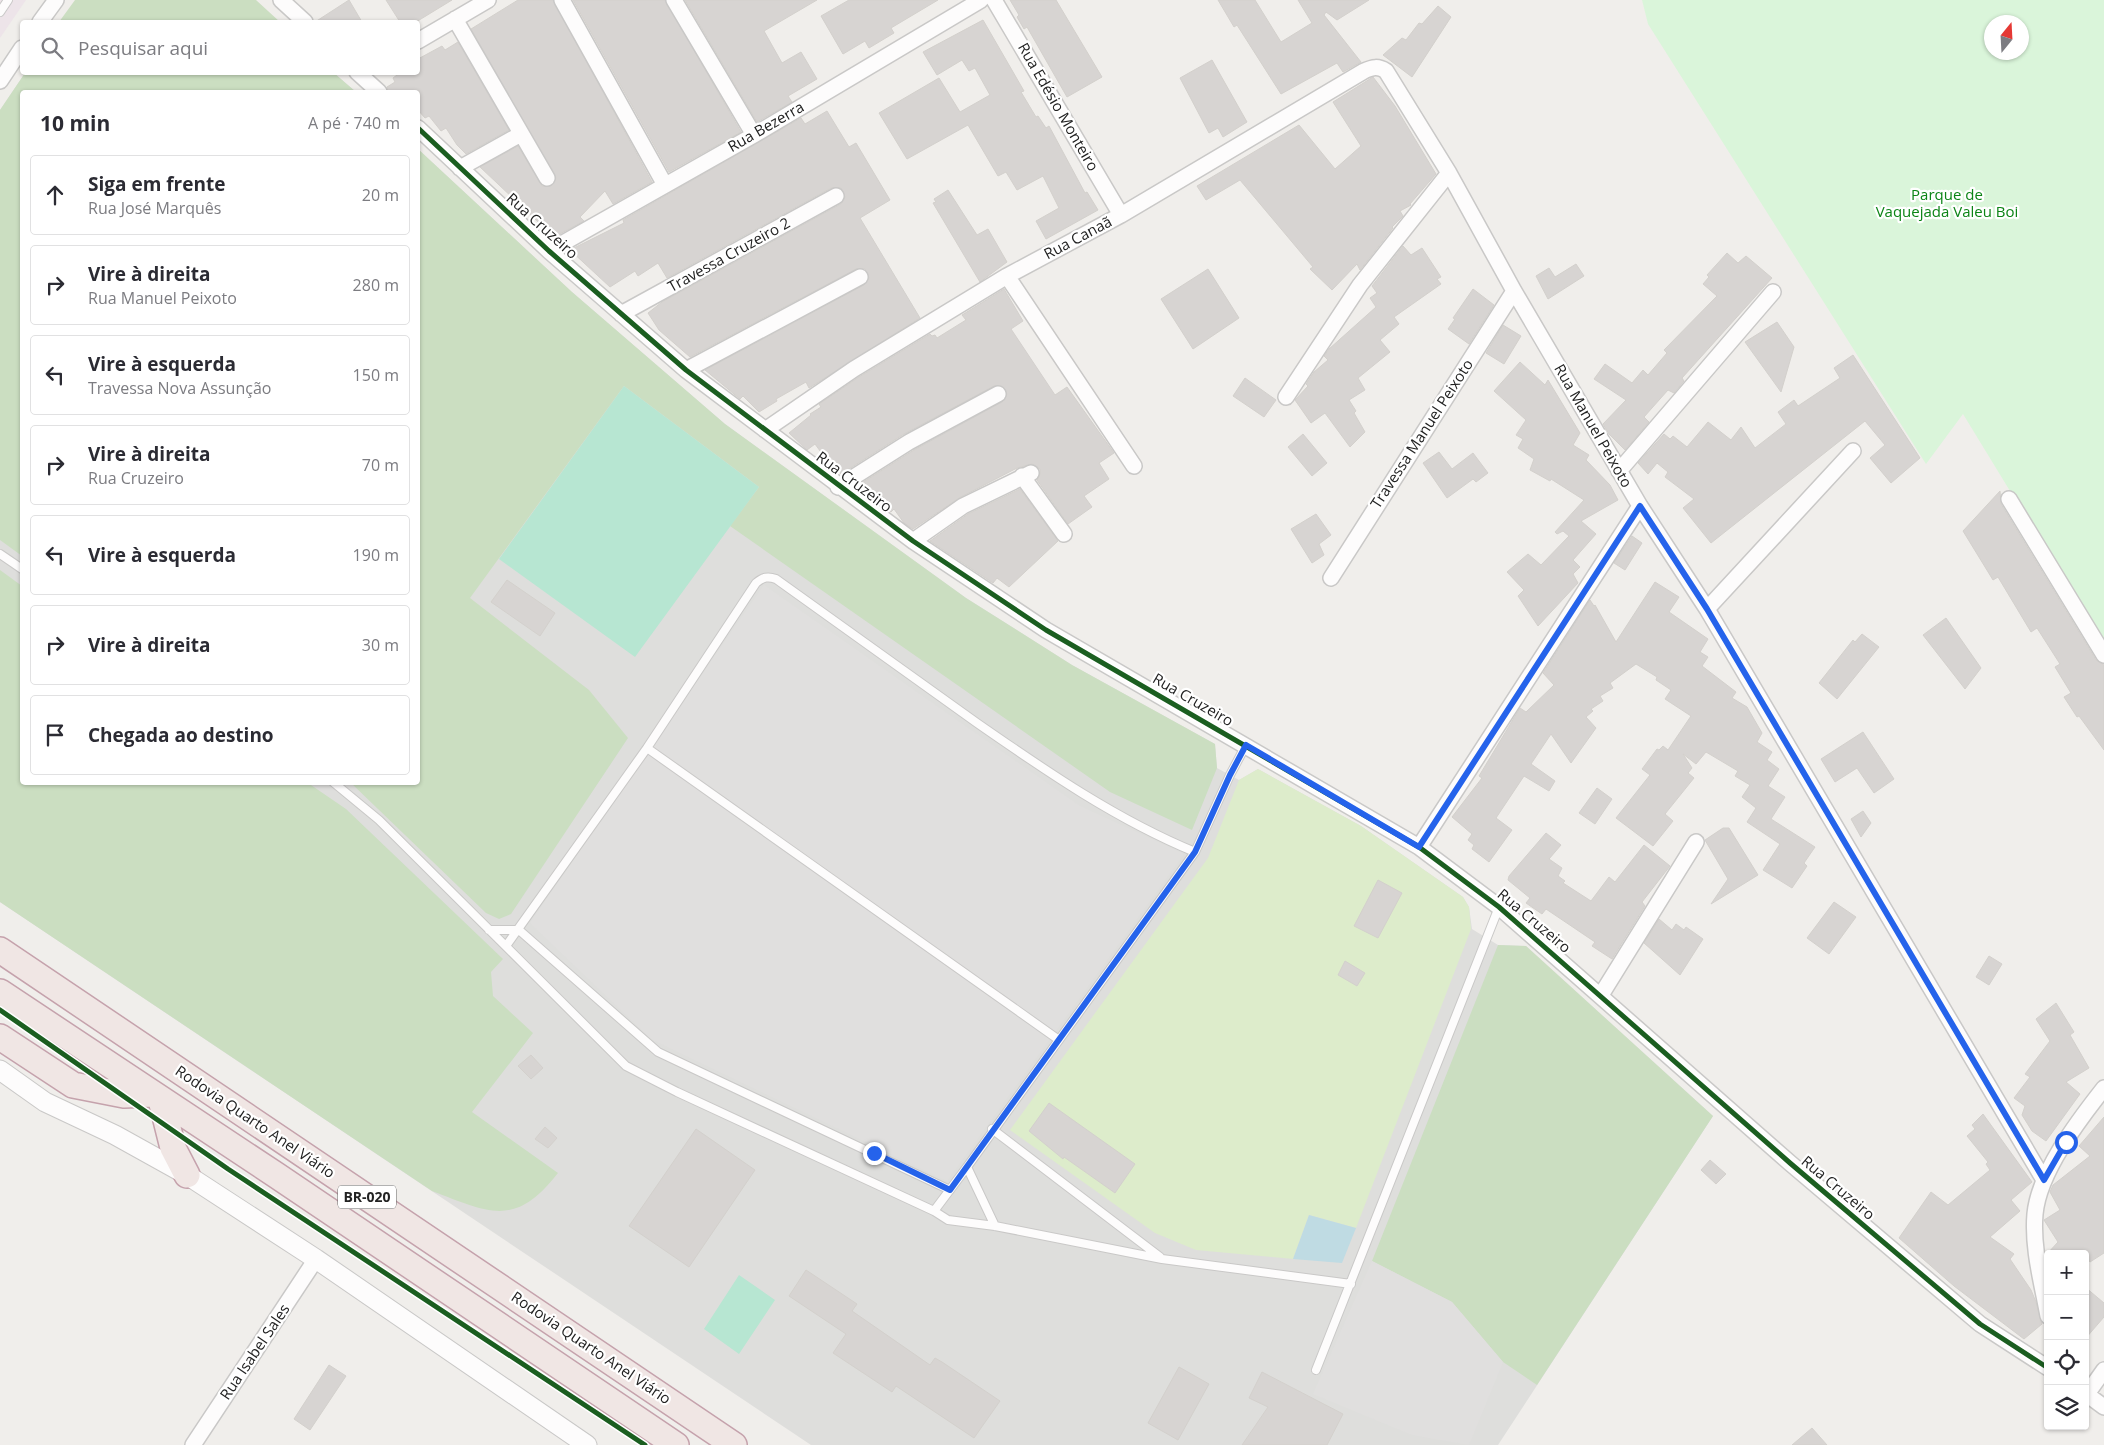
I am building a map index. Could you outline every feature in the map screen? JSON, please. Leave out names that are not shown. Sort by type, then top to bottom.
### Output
[{"type":"highway","name":"Rodovia Quarto Anel Viário","points":[[0,950],[734,1445]]},
{"type":"highway","name":"BR-020","points":[[0,992],[284,1180],[676,1445]]},
{"type":"highway","points":[[0,1037],[73,1085],[124,1094],[156,1097],[173,1148],[187,1175]]},
{"type":"street","points":[[41,20],[56,0]]},
{"type":"street","points":[[281,0],[302,20]]},
{"type":"street","points":[[420,40],[488,0]]},
{"type":"street","points":[[562,0],[665,185]]},
{"type":"street","points":[[674,0],[754,135]]},
{"type":"street","name":"Rua Bezerra","points":[[549,251],[754,135],[981,0]]},
{"type":"street","name":"Rua Edésio Monteiro","points":[[994,0],[1121,214]]},
{"type":"street","points":[[455,19],[546,178]]},
{"type":"street","points":[[0,81],[20,51]]},
{"type":"street","name":"Rua Canaã","points":[[765,430],[854,369],[1007,276],[1121,214],[1364,70],[1375,67],[1381,68],[1386,71],[1392,81]]},
{"type":"street","points":[[362,75],[377,90]]},
{"type":"street","name":"Rua Manuel Peixoto","points":[[1392,81],[1449,173],[1514,291],[1619,471],[1707,609],[2044,1180]]},
{"type":"street","name":"Rua Cruzeiro","points":[[420,130],[549,251],[686,370],[838,487],[913,541],[1046,630],[1419,847],[1499,907],[1790,1163],[1980,1324],[2044,1365]]},
{"type":"street","points":[[460,168],[521,134]]},
{"type":"street","points":[[1286,397],[1360,285],[1449,173]]},
{"type":"street","name":"Travessa Cruzeiro 2","points":[[621,314],[836,196]]},
{"type":"street","points":[[1007,276],[1134,466]]},
{"type":"street","points":[[686,370],[860,277]]},
{"type":"street","name":"Travessa Manuel Peixoto","points":[[1330,578],[1514,291]]},
{"type":"street","points":[[1619,471],[1773,292]]},
{"type":"street","points":[[838,487],[909,442],[998,394]]},
{"type":"street","points":[[1707,609],[1853,452]]},
{"type":"street","points":[[913,541],[963,506],[1027,475],[1064,534]]},
{"type":"street","points":[[2009,499],[2104,655]]},
{"type":"street","points":[[1419,847],[1640,506]]},
{"type":"street","points":[[1601,995],[1696,842]]},
{"type":"street","points":[[0,1070],[45,1102],[115,1135],[187,1175],[316,1259],[587,1445]]},
{"type":"street","points":[[2044,1295],[2037,1256],[2035,1214],[2044,1180],[2084,1114],[2104,1088]]},
{"type":"street","name":"Rua Isabel Sales","points":[[193,1445],[316,1259]]},
{"type":"street","points":[[2089,1390],[2104,1370]]},
{"type":"street","points":[[2089,1396],[2104,1407]]},
{"type":"lane","points":[[0,12],[8,0]]},
{"type":"lane","points":[[0,554],[20,569]]},
{"type":"lane","points":[[506,946],[520,930],[647,748],[756,583],[762,578],[769,577],[776,579],[1034,763],[1134,824],[1195,852]]},
{"type":"lane","points":[[934,1211],[1195,852],[1230,775],[1246,745]]},
{"type":"lane","points":[[647,748],[1059,1040]]},
{"type":"lane","points":[[337,785],[379,820],[626,1066],[677,1092],[934,1211],[948,1220],[995,1226],[1162,1259],[1351,1284]]},
{"type":"lane","points":[[1316,1370],[1499,907]]},
{"type":"lane","points":[[489,930],[520,930],[658,1052],[950,1190]]},
{"type":"lane","points":[[992,1129],[1162,1259]]},
{"type":"lane","points":[[966,1167],[995,1226]]},
{"type":"shaded area","points":[[0,0],[26,0],[0,38]]},
{"type":"shaded area","points":[[24,75],[336,75],[354,90],[20,90],[20,785],[420,785],[420,151],[572,292],[725,424],[966,598],[1072,665],[1215,744],[1217,768],[1239,780],[1258,769],[1361,826],[1463,897],[1469,907],[1472,929],[1498,945],[1526,946],[1713,1116],[1498,1445],[811,1445],[0,902],[0,110]]},
{"type":"shaded area","points":[[764,585],[1080,806],[1184,854],[947,1181],[651,1039],[530,923]]},
{"type":"shaded area","points":[[1372,1261],[1452,1302],[1503,1362],[1469,1445],[1412,1435],[1313,1394]]},
{"type":"green space","points":[[75,0],[256,0],[278,20],[60,20]]},
{"type":"green space","name":"Parque de Vaquejada Valeu Boi","points":[[1642,0],[2104,0],[2104,645],[1963,414],[1926,464],[1648,24]]},
{"type":"green space","points":[[24,75],[336,75],[354,90],[20,90],[20,555],[0,540],[0,110]]},
{"type":"green space","points":[[420,151],[572,292],[725,424],[966,598],[1072,665],[1215,744],[1217,768],[1192,830],[1110,792],[730,526],[759,487],[624,386],[470,598],[589,690],[628,738],[511,914],[499,919],[486,913],[353,785],[420,785]]},
{"type":"green space","points":[[624,386],[759,487],[635,657],[499,559]]},
{"type":"green space","points":[[0,570],[20,585],[20,785],[311,785],[346,809],[503,959],[491,972],[493,996],[533,1033],[472,1112],[558,1173],[543,1190],[528,1202],[515,1209],[501,1211],[470,1205],[432,1191],[0,902]]},
{"type":"green space","points":[[1258,769],[1361,826],[1463,897],[1469,907],[1471,929],[1356,1228],[1309,1215],[1293,1259],[1196,1250],[1155,1233],[1010,1130],[1208,858],[1239,780]]},
{"type":"green space","points":[[1498,945],[1526,946],[1713,1116],[1537,1385],[1503,1362],[1452,1302],[1372,1261]]},
{"type":"green space","points":[[739,1275],[775,1300],[739,1354],[704,1329]]},
{"type":"water","points":[[1309,1215],[1356,1228],[1342,1263],[1293,1259]]},
{"type":"building","points":[[349,0],[361,20],[318,20]]},
{"type":"building","points":[[386,0],[452,0],[419,20],[399,20]]},
{"type":"building","points":[[518,0],[553,0],[652,182],[613,204],[605,191],[580,217],[584,221],[556,236],[552,235],[480,167],[518,146],[542,186],[551,186],[556,178],[471,29]]},
{"type":"building","points":[[573,0],[665,0],[741,132],[669,172]]},
{"type":"building","points":[[685,0],[817,0],[764,31],[782,63],[801,52],[817,79],[788,96],[792,102],[757,122]]},
{"type":"building","points":[[849,0],[938,0],[891,28],[894,33],[869,48],[865,41],[843,54],[821,16]]},
{"type":"building","points":[[1010,0],[1056,0],[1102,77],[1067,97],[1027,27],[1024,29],[1017,17],[1019,15]]},
{"type":"building","points":[[1218,0],[1255,0],[1281,42],[1312,23],[1298,0],[1369,0],[1337,20],[1326,12],[1324,15],[1361,62],[1343,72],[1337,63],[1281,94],[1237,25],[1234,27]]},
{"type":"building","points":[[1438,6],[1451,17],[1412,77],[1383,55],[1402,38],[1406,40],[1419,23],[1422,24]]},
{"type":"building","points":[[983,20],[1024,91],[1021,92],[1036,117],[1038,116],[1046,128],[1049,126],[1085,193],[1087,192],[1098,210],[1046,239],[1036,221],[1059,208],[1043,176],[1017,190],[1006,172],[998,176],[968,125],[907,159],[879,113],[939,78],[960,112],[990,95],[975,68],[969,71],[962,60],[937,75],[923,52]]},
{"type":"building","points":[[458,42],[509,130],[466,154],[457,145],[446,128],[441,131],[429,116],[425,118],[420,112],[420,90],[388,90],[387,87],[395,82],[393,78],[397,75],[420,75],[420,58],[442,46],[445,50]]},
{"type":"building","points":[[1212,60],[1247,122],[1223,137],[1218,128],[1209,133],[1180,78]]},
{"type":"building","points":[[1373,77],[1395,106],[1436,174],[1411,205],[1400,211],[1403,216],[1392,227],[1360,270],[1357,264],[1332,290],[1310,269],[1313,267],[1240,180],[1206,200],[1197,186],[1299,125],[1335,169],[1361,146],[1333,102]]},
{"type":"building","points":[[827,111],[849,147],[856,143],[890,200],[860,218],[920,318],[809,388],[806,382],[776,399],[777,401],[759,412],[743,396],[740,399],[705,370],[864,285],[869,278],[865,269],[856,269],[690,357],[659,330],[648,313],[662,302],[841,204],[845,197],[841,188],[831,188],[667,278],[658,263],[638,276],[635,271],[610,287],[570,250],[624,223],[623,220],[801,118],[805,124]]},
{"type":"building","points":[[948,190],[977,235],[988,229],[1007,262],[980,282],[933,203],[936,202],[934,199]]},
{"type":"building","points":[[1403,246],[1411,255],[1422,248],[1441,277],[1437,279],[1441,284],[1394,317],[1399,324],[1380,340],[1390,352],[1358,378],[1365,390],[1349,400],[1365,432],[1350,447],[1325,413],[1311,423],[1295,400],[1308,386],[1306,384],[1314,372],[1328,360],[1324,356],[1329,349],[1376,307],[1370,298],[1377,293],[1372,286]]},
{"type":"building","points":[[1727,253],[1738,263],[1746,256],[1772,278],[1682,378],[1684,381],[1674,393],[1668,390],[1644,417],[1649,422],[1625,450],[1609,434],[1603,424],[1626,400],[1594,379],[1605,364],[1632,383],[1643,370],[1648,375],[1667,353],[1664,350],[1717,296],[1703,284],[1709,277],[1707,275]]},
{"type":"building","points":[[1576,264],[1584,276],[1548,299],[1536,276],[1549,268],[1555,277]]},
{"type":"building","points":[[1208,269],[1239,318],[1193,349],[1161,299]]},
{"type":"building","points":[[1004,289],[1023,321],[1011,329],[1055,395],[1067,387],[1114,453],[1099,463],[1109,479],[1084,496],[1092,507],[1068,524],[1037,480],[1040,469],[1032,464],[1017,468],[959,498],[913,529],[904,523],[894,509],[891,512],[857,486],[914,450],[1002,402],[1007,394],[1002,386],[994,386],[904,434],[841,474],[837,468],[834,470],[815,444],[807,450],[789,433],[810,414],[821,407],[819,404],[859,377],[930,334],[932,336],[935,335],[937,338],[966,320],[962,315]]},
{"type":"building","points":[[1473,289],[1494,305],[1469,344],[1448,329],[1455,319],[1453,318]]},
{"type":"building","points":[[1777,322],[1794,347],[1781,392],[1745,342]]},
{"type":"building","points":[[1503,325],[1521,336],[1504,364],[1486,353]]},
{"type":"building","points":[[1853,355],[1920,458],[1891,483],[1870,458],[1885,445],[1865,421],[1711,543],[1683,508],[1694,499],[1665,477],[1668,472],[1657,463],[1648,474],[1638,463],[1664,434],[1670,439],[1673,436],[1687,447],[1708,422],[1731,440],[1741,427],[1755,448],[1786,424],[1778,412],[1794,400],[1798,406],[1840,378],[1834,368]]},
{"type":"building","points":[[1520,362],[1545,385],[1548,380],[1580,433],[1573,445],[1589,455],[1586,460],[1610,485],[1618,500],[1581,521],[1596,534],[1573,560],[1580,567],[1573,574],[1578,583],[1538,626],[1518,596],[1524,590],[1507,572],[1528,554],[1541,565],[1569,536],[1563,531],[1557,534],[1555,532],[1584,500],[1551,479],[1550,481],[1530,470],[1534,459],[1518,448],[1523,439],[1516,435],[1526,420],[1494,391]]},
{"type":"building","points":[[1245,378],[1276,400],[1264,417],[1233,396]]},
{"type":"building","points":[[1303,434],[1327,463],[1312,476],[1288,447]]},
{"type":"building","points":[[1439,452],[1452,469],[1473,453],[1488,473],[1476,482],[1473,479],[1447,498],[1423,463]]},
{"type":"building","points":[[1020,489],[1058,541],[1009,587],[997,578],[993,583],[930,541],[968,514]]},
{"type":"building","points":[[2000,491],[2001,504],[2096,660],[2104,665],[2104,750],[2079,716],[2077,717],[2064,697],[2071,693],[2055,667],[2060,664],[2037,628],[2031,632],[1998,577],[1993,580],[1963,531]]},
{"type":"building","points":[[1316,514],[1331,535],[1319,544],[1324,555],[1312,563],[1291,529]]},
{"type":"building","points":[[1632,536],[1642,543],[1625,570],[1614,563]]},
{"type":"building","points":[[507,580],[555,613],[540,636],[491,602]]},
{"type":"building","points":[[1655,582],[1679,597],[1669,612],[1708,639],[1700,652],[1708,657],[1702,666],[1736,692],[1732,698],[1747,707],[1762,733],[1757,742],[1772,752],[1767,760],[1779,769],[1768,786],[1785,797],[1771,819],[1815,847],[1804,863],[1807,866],[1792,888],[1763,870],[1780,844],[1747,822],[1756,808],[1742,797],[1750,785],[1735,776],[1738,771],[1706,752],[1696,764],[1683,754],[1692,768],[1688,773],[1694,778],[1665,814],[1673,821],[1653,846],[1616,818],[1650,775],[1642,769],[1657,749],[1659,750],[1663,746],[1668,750],[1691,716],[1665,699],[1671,690],[1656,680],[1657,677],[1636,664],[1610,683],[1613,688],[1600,696],[1603,701],[1591,709],[1593,711],[1586,717],[1596,728],[1571,763],[1551,734],[1531,764],[1555,781],[1549,791],[1524,776],[1496,818],[1512,830],[1489,862],[1472,849],[1474,845],[1468,840],[1472,834],[1452,817],[1482,778],[1479,776],[1520,708],[1526,712],[1554,685],[1543,673],[1590,600],[1595,605],[1616,642]]},
{"type":"building","points":[[1946,618],[1981,668],[1965,689],[1923,635]]},
{"type":"building","points":[[1862,634],[1879,647],[1837,699],[1819,683],[1853,640],[1855,642]]},
{"type":"building","points":[[1863,732],[1894,779],[1874,793],[1857,768],[1835,782],[1821,759]]},
{"type":"building","points":[[1597,788],[1612,799],[1595,824],[1579,813]]},
{"type":"building","points":[[1863,811],[1871,823],[1861,837],[1851,819]]},
{"type":"building","points":[[1723,828],[1729,828],[1758,875],[1711,904],[1728,879],[1705,840]]},
{"type":"building","points":[[1546,833],[1561,845],[1549,859],[1562,868],[1558,876],[1565,881],[1563,883],[1591,901],[1609,877],[1615,882],[1644,845],[1670,866],[1642,902],[1645,906],[1612,959],[1592,946],[1595,942],[1546,909],[1542,914],[1526,903],[1530,898],[1508,880],[1509,876]]},
{"type":"building","points":[[1378,880],[1402,893],[1378,938],[1354,926]]},
{"type":"building","points":[[1834,902],[1856,917],[1829,954],[1807,938]]},
{"type":"building","points":[[1659,919],[1672,930],[1676,924],[1684,930],[1686,927],[1703,939],[1680,975],[1644,943]]},
{"type":"building","points":[[1989,956],[2002,964],[1989,985],[1976,977]]},
{"type":"building","points":[[1345,961],[1365,973],[1357,986],[1338,975]]},
{"type":"building","points":[[2056,1003],[2074,1032],[2070,1035],[2089,1068],[2066,1082],[2080,1094],[2046,1141],[2032,1131],[2022,1115],[2025,1106],[2014,1098],[2030,1077],[2025,1074],[2050,1041],[2036,1019]]},
{"type":"building","points":[[531,1055],[543,1068],[531,1079],[518,1066]]},
{"type":"building","points":[[1049,1103],[1135,1164],[1115,1193],[1064,1157],[1063,1159],[1029,1131]]},
{"type":"building","points":[[1983,1114],[2032,1182],[2011,1200],[2020,1211],[1990,1237],[2014,1254],[2010,1259],[2031,1290],[2036,1302],[2042,1324],[2024,1339],[1954,1286],[1899,1238],[1931,1192],[1948,1205],[1990,1170],[1986,1164],[1988,1162],[1967,1136],[1975,1129],[1972,1125]]},
{"type":"building","points":[[2104,1117],[2104,1253],[2090,1262],[2089,1250],[2051,1250],[2058,1242],[2044,1220],[2060,1210],[2050,1192],[2053,1185],[2090,1156],[2079,1146]]},
{"type":"building","points":[[545,1127],[557,1138],[548,1148],[535,1139]]},
{"type":"building","points":[[696,1129],[755,1170],[689,1267],[629,1226]]},
{"type":"building","points":[[1710,1160],[1726,1174],[1716,1184],[1701,1170]]},
{"type":"building","points":[[806,1270],[857,1304],[852,1311],[930,1365],[935,1358],[1000,1401],[974,1438],[896,1386],[892,1392],[833,1353],[846,1334],[789,1296]]},
{"type":"building","points":[[2089,1290],[2104,1303],[2104,1317],[2089,1334]]},
{"type":"building","points":[[329,1365],[346,1376],[310,1430],[294,1419]]},
{"type":"building","points":[[1179,1367],[1209,1384],[1178,1440],[1148,1423]]},
{"type":"building","points":[[1262,1372],[1343,1414],[1327,1445],[1242,1445],[1268,1407],[1249,1398]]},
{"type":"building","points":[[1812,1428],[1827,1445],[1792,1445]]},
{"type":"cycle path","points":[[420,130],[549,251],[686,370],[913,541],[1046,630],[1419,847],[1499,907],[1790,1163],[1980,1324],[2044,1365]]},
{"type":"cycle path","points":[[0,1010],[228,1169],[645,1445]]},
{"type":"route","points":[[874,1153],[950,1190],[992,1129],[1195,852],[1230,775],[1246,745],[1419,847],[1640,506],[1707,609],[2044,1180],[2066,1142]]}]
